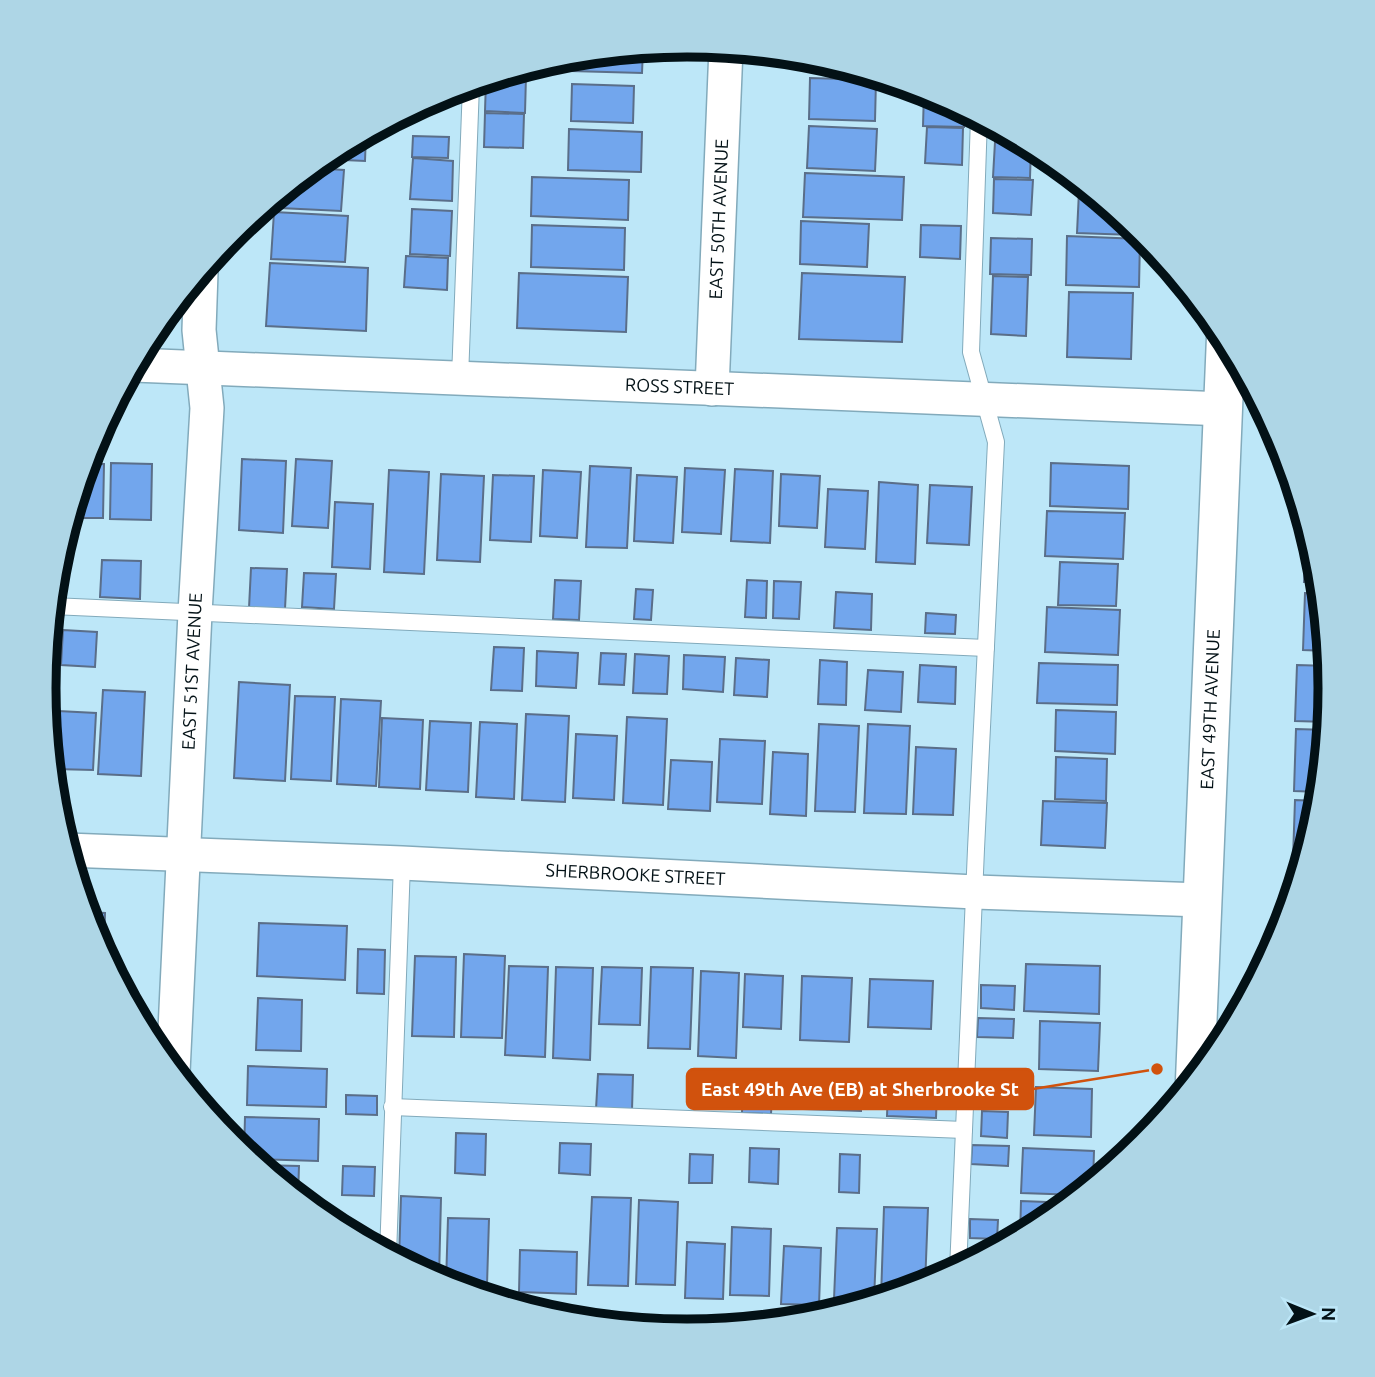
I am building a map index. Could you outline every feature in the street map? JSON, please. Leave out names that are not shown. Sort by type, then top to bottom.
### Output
[{"type":"street","name":"EAST 50TH AVENUE","points":[[712,389],[726,58]]},
{"type":"street","name":"EAST 51ST AVENUE","points":[[174,1056],[207,408],[198,330],[200,287]]},
{"type":"street","name":"EAST 49TH AVENUE","points":[[1196,1064],[1225,359]]},
{"type":"street","name":"ROSS STREET","points":[[146,365],[1224,409]]},
{"type":"street","name":"SHERBROOKE STREET","points":[[78,850],[1202,900]]},
{"type":"lane","points":[[460,378],[471,96]]},
{"type":"lane","points":[[958,1259],[996,442],[971,352],[979,128]]},
{"type":"lane","points":[[61,606],[986,648]]},
{"type":"lane","points":[[388,1244],[402,863]]},
{"type":"lane","points":[[392,1107],[964,1130]]},
{"type":"building","points":[[643,58],[642,73],[571,71],[571,68]]},
{"type":"building","points":[[810,78],[852,79],[876,87],[875,121],[809,119]]},
{"type":"building","points":[[526,79],[525,113],[485,111],[486,91]]},
{"type":"building","points":[[572,84],[634,86],[633,123],[571,121]]},
{"type":"building","points":[[924,103],[964,121],[964,127],[923,126]]},
{"type":"building","points":[[485,113],[524,114],[523,148],[484,147]]},
{"type":"building","points":[[809,126],[877,129],[875,171],[807,168]]},
{"type":"building","points":[[927,127],[963,128],[962,165],[925,163]]},
{"type":"building","points":[[569,129],[642,132],[641,172],[568,170]]},
{"type":"building","points":[[413,136],[449,137],[448,158],[412,157]]},
{"type":"building","points":[[995,142],[1003,142],[1031,159],[1030,178],[993,177]]},
{"type":"building","points":[[366,146],[365,161],[342,160]]},
{"type":"building","points":[[413,158],[453,161],[452,201],[410,199]]},
{"type":"building","points":[[328,169],[344,170],[341,211],[280,208]]},
{"type":"building","points":[[805,173],[904,177],[902,220],[803,217]]},
{"type":"building","points":[[532,177],[629,180],[628,220],[531,216]]},
{"type":"building","points":[[994,179],[1033,180],[1031,215],[993,213]]},
{"type":"building","points":[[1079,193],[1126,235],[1077,233]]},
{"type":"building","points":[[412,209],[452,211],[450,256],[410,254]]},
{"type":"building","points":[[274,212],[348,216],[345,262],[271,259]]},
{"type":"building","points":[[801,221],[869,224],[867,267],[800,264]]},
{"type":"building","points":[[532,225],[625,228],[624,270],[531,267]]},
{"type":"building","points":[[921,225],[961,226],[960,259],[920,257]]},
{"type":"building","points":[[1067,236],[1130,239],[1140,248],[1139,287],[1066,285]]},
{"type":"building","points":[[991,238],[1032,239],[1031,275],[990,274]]},
{"type":"building","points":[[406,256],[448,258],[447,290],[404,287]]},
{"type":"building","points":[[270,263],[368,268],[366,331],[266,326]]},
{"type":"building","points":[[519,273],[628,277],[626,332],[517,328]]},
{"type":"building","points":[[802,273],[905,277],[902,342],[799,339]]},
{"type":"building","points":[[993,276],[1028,277],[1026,336],[991,334]]},
{"type":"building","points":[[1069,292],[1133,293],[1131,359],[1067,357]]},
{"type":"building","points":[[242,459],[286,461],[283,533],[239,530]]},
{"type":"building","points":[[296,459],[332,461],[328,528],[292,526]]},
{"type":"building","points":[[111,463],[152,464],[151,520],[110,519]]},
{"type":"building","points":[[1051,463],[1129,466],[1128,509],[1050,506]]},
{"type":"building","points":[[98,464],[104,464],[103,518],[80,518]]},
{"type":"building","points":[[590,466],[631,468],[627,548],[586,547]]},
{"type":"building","points":[[685,468],[725,470],[721,534],[682,532]]},
{"type":"building","points":[[735,469],[773,471],[770,543],[731,541]]},
{"type":"building","points":[[389,470],[429,472],[424,574],[384,572]]},
{"type":"building","points":[[543,470],[581,472],[577,538],[540,536]]},
{"type":"building","points":[[441,474],[484,476],[480,562],[437,560]]},
{"type":"building","points":[[781,474],[820,476],[817,528],[779,526]]},
{"type":"building","points":[[493,475],[534,476],[531,542],[490,540]]},
{"type":"building","points":[[637,475],[677,477],[673,543],[634,541]]},
{"type":"building","points":[[879,482],[918,485],[915,564],[876,562]]},
{"type":"building","points":[[930,485],[972,487],[969,545],[927,543]]},
{"type":"building","points":[[828,489],[868,491],[865,549],[825,547]]},
{"type":"building","points":[[335,502],[373,504],[370,569],[332,567]]},
{"type":"building","points":[[1047,511],[1125,513],[1123,559],[1045,556]]},
{"type":"building","points":[[1305,557],[1310,582],[1304,582]]},
{"type":"building","points":[[102,560],[141,561],[140,599],[100,597]]},
{"type":"building","points":[[1060,562],[1118,564],[1116,606],[1058,605]]},
{"type":"building","points":[[251,568],[287,569],[285,609],[249,608]]},
{"type":"building","points":[[304,573],[336,574],[334,609],[302,607]]},
{"type":"building","points":[[555,580],[581,581],[579,620],[553,619]]},
{"type":"building","points":[[747,580],[767,581],[766,618],[745,617]]},
{"type":"building","points":[[774,581],[801,582],[799,619],[773,618]]},
{"type":"building","points":[[636,589],[653,590],[651,620],[634,619]]},
{"type":"building","points":[[836,592],[872,594],[871,630],[834,628]]},
{"type":"building","points":[[1305,593],[1312,593],[1318,651],[1303,650]]},
{"type":"building","points":[[1047,607],[1120,610],[1118,655],[1045,652]]},
{"type":"building","points":[[926,613],[956,615],[955,634],[925,633]]},
{"type":"building","points":[[63,630],[97,632],[95,667],[61,665]]},
{"type":"building","points":[[494,647],[524,648],[522,691],[491,690]]},
{"type":"building","points":[[537,651],[578,653],[576,688],[536,686]]},
{"type":"building","points":[[601,653],[626,654],[624,685],[599,684]]},
{"type":"building","points":[[635,654],[669,656],[667,694],[633,693]]},
{"type":"building","points":[[684,655],[725,657],[723,692],[683,689]]},
{"type":"building","points":[[736,658],[769,660],[767,697],[734,695]]},
{"type":"building","points":[[820,660],[847,662],[846,705],[818,704]]},
{"type":"building","points":[[1039,663],[1118,665],[1117,705],[1037,703]]},
{"type":"building","points":[[920,665],[956,667],[955,704],[918,702]]},
{"type":"building","points":[[1297,665],[1318,666],[1318,722],[1295,721]]},
{"type":"building","points":[[868,670],[903,672],[901,712],[865,710]]},
{"type":"building","points":[[239,682],[290,685],[285,781],[234,778]]},
{"type":"building","points":[[103,690],[145,692],[141,776],[98,774]]},
{"type":"building","points":[[295,696],[335,697],[331,781],[291,779]]},
{"type":"building","points":[[341,699],[381,701],[376,786],[337,784]]},
{"type":"building","points":[[1056,710],[1116,712],[1115,754],[1055,751]]},
{"type":"building","points":[[58,711],[96,713],[93,770],[61,769]]},
{"type":"building","points":[[526,714],[569,716],[565,802],[522,800]]},
{"type":"building","points":[[627,717],[667,719],[663,805],[623,803]]},
{"type":"building","points":[[382,718],[423,720],[420,789],[379,787]]},
{"type":"building","points":[[430,721],[471,723],[468,792],[426,790]]},
{"type":"building","points":[[480,722],[517,724],[514,799],[476,797]]},
{"type":"building","points":[[819,724],[859,726],[855,812],[815,811]]},
{"type":"building","points":[[868,724],[910,726],[906,814],[864,813]]},
{"type":"building","points":[[1296,729],[1318,730],[1310,792],[1294,791]]},
{"type":"building","points":[[576,734],[617,736],[614,800],[573,798]]},
{"type":"building","points":[[720,739],[765,741],[762,804],[717,802]]},
{"type":"building","points":[[916,747],[956,749],[953,815],[913,814]]},
{"type":"building","points":[[773,752],[808,754],[806,816],[770,814]]},
{"type":"building","points":[[1056,757],[1107,759],[1106,801],[1055,799]]},
{"type":"building","points":[[671,760],[712,762],[710,811],[668,809]]},
{"type":"building","points":[[1295,800],[1309,801],[1297,852],[1293,858]]},
{"type":"building","points":[[1043,801],[1107,803],[1105,848],[1041,845]]},
{"type":"building","points":[[98,913],[105,913],[105,931]]},
{"type":"building","points":[[259,923],[347,926],[345,980],[257,976]]},
{"type":"building","points":[[358,949],[385,950],[384,994],[357,993]]},
{"type":"building","points":[[464,954],[505,956],[502,1038],[461,1037]]},
{"type":"building","points":[[415,956],[456,957],[454,1037],[412,1036]]},
{"type":"building","points":[[1026,964],[1100,966],[1099,1014],[1024,1011]]},
{"type":"building","points":[[509,966],[548,967],[545,1057],[505,1055]]},
{"type":"building","points":[[556,967],[593,968],[590,1060],[553,1058]]},
{"type":"building","points":[[602,967],[642,968],[640,1025],[599,1024]]},
{"type":"building","points":[[651,967],[693,968],[690,1049],[648,1048]]},
{"type":"building","points":[[701,971],[739,973],[736,1058],[698,1056]]},
{"type":"building","points":[[745,974],[783,976],[781,1029],[743,1027]]},
{"type":"building","points":[[802,976],[852,978],[849,1042],[800,1040]]},
{"type":"building","points":[[870,979],[933,981],[931,1029],[868,1027]]},
{"type":"building","points":[[981,985],[1015,986],[1014,1010],[981,1008]]},
{"type":"building","points":[[258,998],[302,1000],[301,1051],[256,1050]]},
{"type":"building","points":[[978,1018],[1014,1019],[1013,1038],[977,1037]]},
{"type":"building","points":[[1040,1021],[1100,1023],[1098,1071],[1039,1069]]},
{"type":"building","points":[[248,1066],[327,1069],[326,1107],[247,1105]]},
{"type":"building","points":[[805,1072],[862,1074],[861,1111],[804,1109]]},
{"type":"building","points":[[598,1074],[633,1075],[632,1110],[596,1109]]},
{"type":"building","points":[[743,1076],[773,1077],[771,1114],[742,1113]]},
{"type":"building","points":[[1036,1087],[1092,1089],[1091,1137],[1034,1135]]},
{"type":"building","points":[[888,1089],[937,1090],[936,1118],[887,1116]]},
{"type":"building","points":[[346,1095],[377,1096],[377,1115],[346,1114]]},
{"type":"building","points":[[982,1111],[1008,1112],[1007,1138],[981,1136]]},
{"type":"building","points":[[245,1117],[319,1119],[318,1161],[267,1159],[244,1138]]},
{"type":"building","points":[[456,1133],[486,1134],[485,1175],[455,1173]]},
{"type":"building","points":[[560,1143],[591,1144],[590,1175],[559,1173]]},
{"type":"building","points":[[972,1145],[1009,1146],[1008,1166],[971,1164]]},
{"type":"building","points":[[750,1148],[779,1149],[778,1184],[749,1182]]},
{"type":"building","points":[[1023,1148],[1094,1151],[1093,1172],[1066,1195],[1021,1193]]},
{"type":"building","points":[[690,1154],[713,1155],[712,1183],[689,1183]]},
{"type":"building","points":[[840,1154],[860,1155],[859,1193],[839,1192]]},
{"type":"building","points":[[274,1165],[299,1166],[298,1186]]},
{"type":"building","points":[[343,1166],[375,1167],[374,1196],[342,1195]]},
{"type":"building","points":[[401,1196],[441,1198],[439,1269],[399,1250]]},
{"type":"building","points":[[592,1197],[631,1198],[628,1286],[588,1285]]},
{"type":"building","points":[[639,1200],[678,1202],[675,1285],[636,1284]]},
{"type":"building","points":[[1021,1201],[1055,1202],[1038,1214],[1020,1225]]},
{"type":"building","points":[[884,1207],[928,1208],[925,1273],[881,1289]]},
{"type":"building","points":[[448,1218],[489,1219],[487,1285],[446,1272]]},
{"type":"building","points":[[970,1219],[998,1220],[997,1238],[970,1238]]},
{"type":"building","points":[[732,1227],[771,1229],[769,1296],[730,1295]]},
{"type":"building","points":[[837,1228],[877,1229],[874,1291],[846,1299],[834,1299]]},
{"type":"building","points":[[687,1242],[725,1244],[723,1299],[685,1298]]},
{"type":"building","points":[[784,1246],[821,1248],[819,1305],[781,1304]]},
{"type":"building","points":[[520,1250],[577,1252],[576,1294],[519,1292]]},
{"type":"place","name":"East 49th Ave (EB) at Sherbrooke St","points":[[1157,1069]]}]
